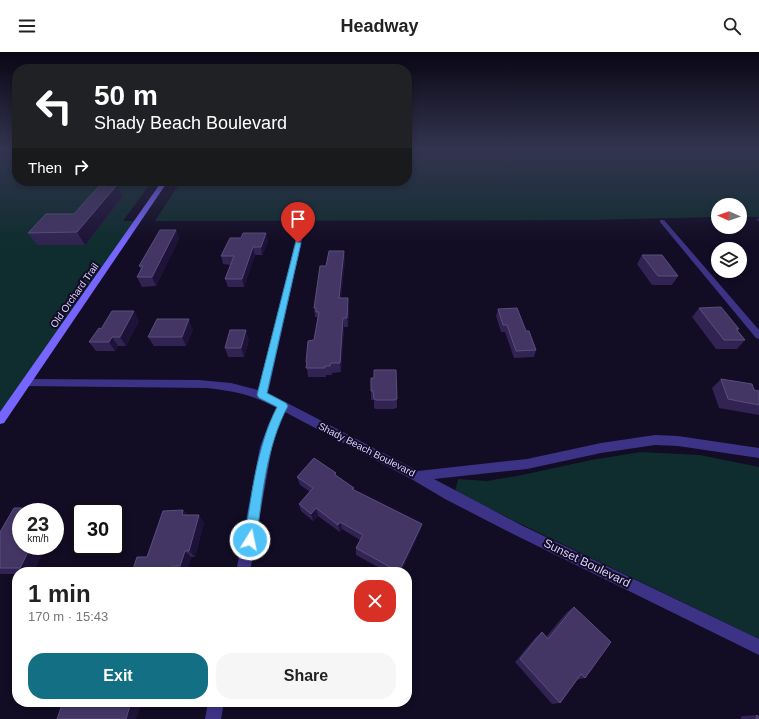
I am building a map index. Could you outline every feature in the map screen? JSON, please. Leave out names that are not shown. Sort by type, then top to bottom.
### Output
[{"type":"street","name":"Old Orchard Trail","points":[[0,420],[162,186]]},
{"type":"street","points":[[662,221],[759,336]]},
{"type":"street","points":[[262,395],[300,231]]},
{"type":"street","name":"Shady Beach Boulevard","points":[[26,383],[199,384],[226,385],[244,389],[262,395],[417,476],[527,464],[601,448],[656,440],[678,441],[759,453]]},
{"type":"street","points":[[244,567],[266,447],[274,423],[283,406]]},
{"type":"street","name":"Sunset Boulevard","points":[[417,476],[449,495],[518,530],[759,647]]},
{"type":"street","points":[[213,719],[215,707]]},
{"type":"green space","points":[[0,181],[12,181],[12,186],[148,186],[123,221],[139,221],[0,413]]},
{"type":"green space","points":[[412,181],[759,181],[759,217],[747,217],[747,198],[711,198],[711,217],[589,220],[155,221],[178,186],[412,186]]},
{"type":"green space","points":[[641,452],[700,455],[759,467],[759,639],[455,492],[458,479],[487,481],[591,460]]},
{"type":"building","points":[[99,186],[116,186],[77,232],[28,233],[46,214],[74,214]]},
{"type":"building","points":[[160,230],[176,230],[152,277],[137,277],[143,266],[139,266]]},
{"type":"building","points":[[243,233],[266,233],[261,247],[253,247],[242,279],[225,279],[234,256],[221,256],[230,238],[241,238]]},
{"type":"building","points":[[329,251],[344,251],[339,298],[348,298],[347,318],[343,318],[340,363],[331,363],[330,366],[325,366],[325,368],[306,368],[308,341],[314,340],[319,312],[316,312],[316,308],[314,308],[320,266],[326,266]]},
{"type":"building","points":[[642,255],[662,255],[678,276],[658,276]]},
{"type":"building","points":[[721,307],[739,329],[736,329],[745,340],[724,340],[699,308]]},
{"type":"building","points":[[517,308],[526,331],[529,331],[536,350],[516,351],[507,325],[503,325],[498,309]]},
{"type":"building","points":[[112,311],[134,311],[120,337],[112,337],[109,342],[89,342],[99,328],[101,329]]},
{"type":"building","points":[[157,319],[189,319],[182,337],[148,337]]},
{"type":"building","points":[[230,330],[246,330],[241,348],[225,348]]},
{"type":"building","points":[[374,370],[396,370],[397,399],[374,399],[373,391],[371,391],[371,378],[374,378]]},
{"type":"building","points":[[721,379],[752,384],[754,390],[759,391],[759,405],[728,399]]},
{"type":"building","points":[[314,458],[336,473],[334,474],[354,488],[352,489],[422,524],[401,567],[390,567],[356,548],[363,535],[340,522],[338,525],[316,508],[311,514],[299,504],[313,488],[297,477]]},
{"type":"building","points":[[183,510],[182,515],[199,515],[189,551],[185,551],[180,566],[134,567],[137,557],[147,557],[163,511]]},
{"type":"building","points":[[12,511],[12,555],[26,555],[20,567],[0,568],[0,532]]},
{"type":"building","points":[[574,607],[611,642],[585,678],[581,674],[560,703],[520,659],[542,632],[548,639]]},
{"type":"building","points":[[61,707],[130,707],[126,719],[57,719]]},
{"type":"route","points":[[250,540],[266,447],[274,423],[283,406],[262,395],[298,243]]}]
